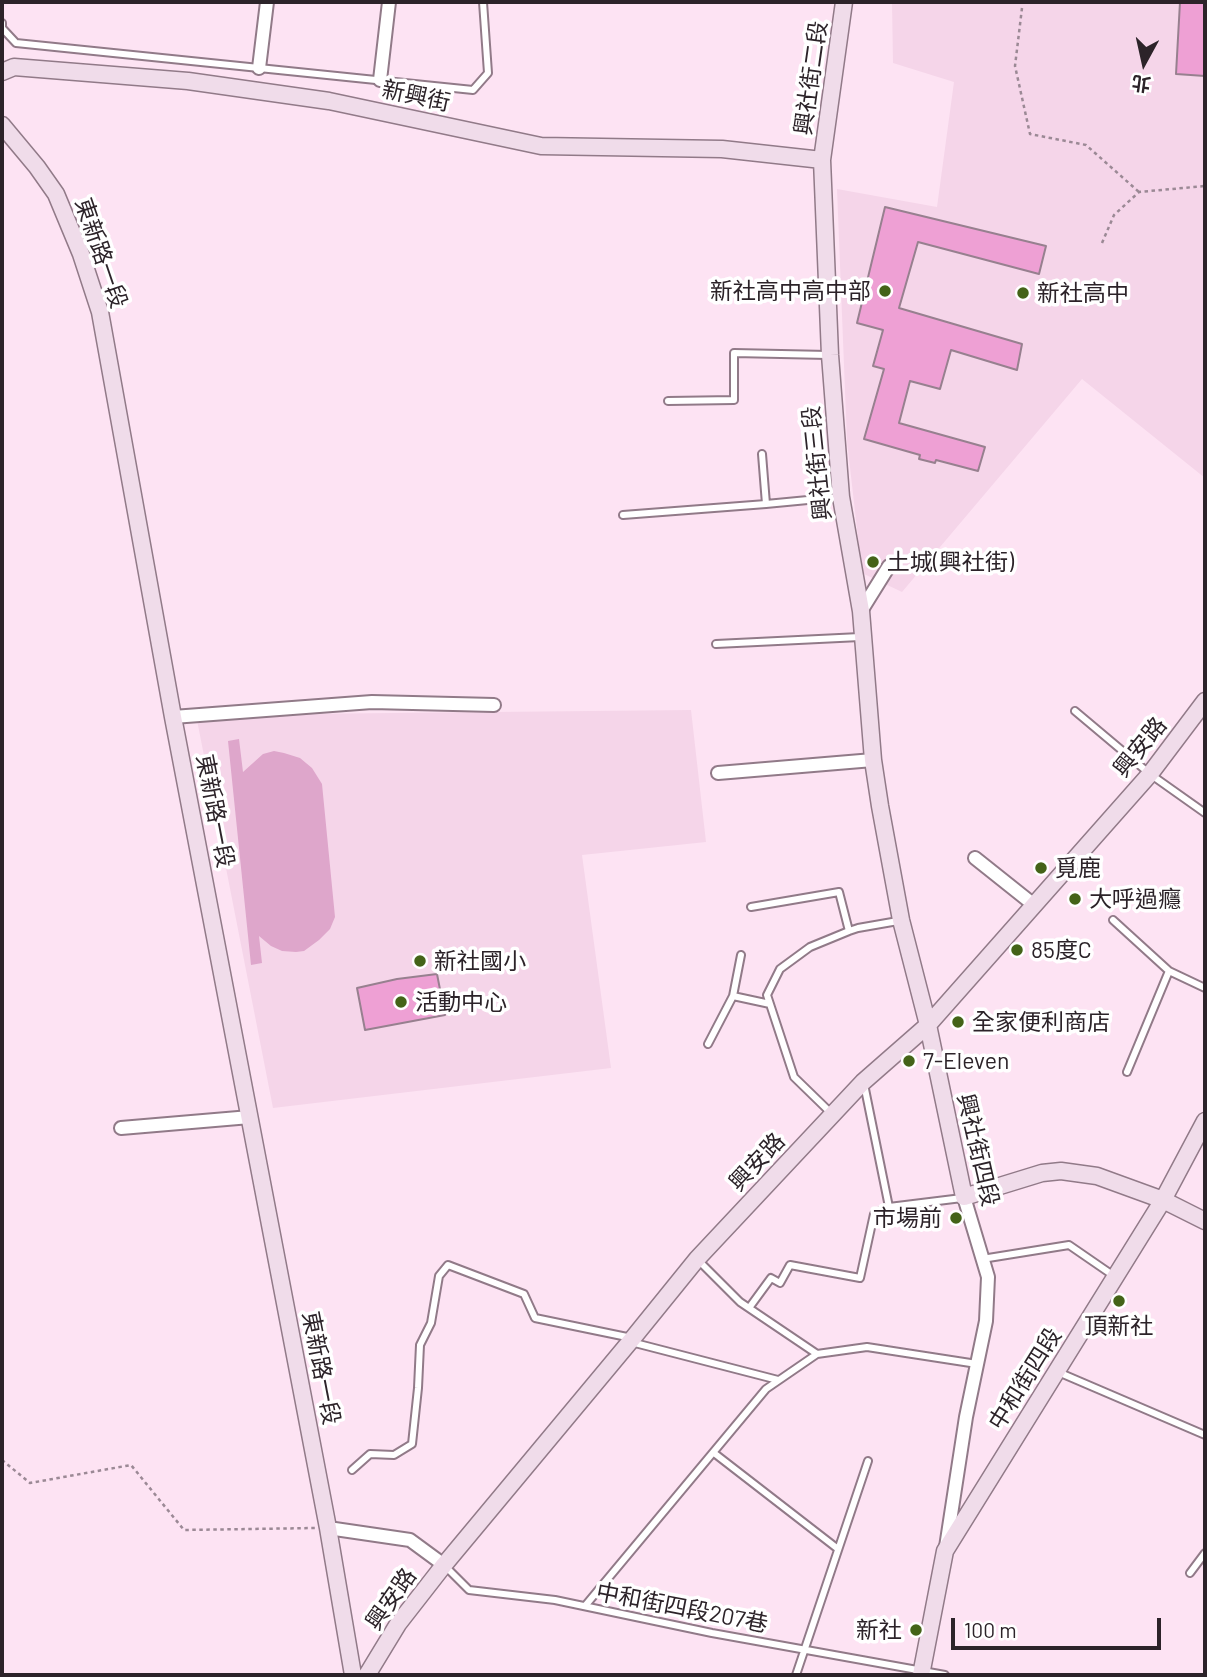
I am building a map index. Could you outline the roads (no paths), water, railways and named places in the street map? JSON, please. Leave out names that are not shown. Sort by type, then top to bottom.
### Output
[{"type":"street","points":[[259,68],[267,2]]},
{"type":"street","points":[[380,80],[389,2]]},
{"type":"street","name":"興社街二段","points":[[822,160],[844,2]]},
{"type":"street","name":"新興街","points":[[2,72],[14,67],[188,81],[329,101],[541,146],[722,149],[822,160]]},
{"type":"street","name":"東新路一段","points":[[2,125],[37,166],[56,194],[81,254],[100,312],[173,717],[328,1528],[353,1675]]},
{"type":"street","name":"興社街三段","points":[[822,160],[830,355],[841,497],[861,611],[873,760]]},
{"type":"street","points":[[861,611],[889,566]]},
{"type":"street","name":"興安路","points":[[368,1675],[398,1624],[444,1564],[697,1259],[863,1082],[928,1025],[1150,774],[1205,701]]},
{"type":"street","points":[[173,717],[372,702],[494,705]]},
{"type":"street","points":[[718,773],[873,760]]},
{"type":"street","name":"興社街四段","points":[[873,760],[901,920],[928,1025],[964,1197],[988,1277],[986,1321],[966,1417],[945,1551]]},
{"type":"street","points":[[975,858],[1034,905]]},
{"type":"street","points":[[121,1128],[250,1117]]},
{"type":"street","name":"中和街四段","points":[[922,1673],[945,1551],[1163,1200],[1205,1121]]},
{"type":"street","points":[[964,1197],[1042,1173],[1061,1171],[1097,1176],[1163,1200],[1205,1220]]},
{"type":"street","points":[[328,1528],[410,1539],[444,1564]]},
{"type":"lane","points":[[2,23],[2,28],[16,43],[473,90],[488,73],[483,2]]},
{"type":"lane","points":[[668,401],[734,400],[734,353],[830,355]]},
{"type":"lane","points":[[762,454],[766,504]]},
{"type":"lane","points":[[623,515],[841,497]]},
{"type":"lane","points":[[716,644],[862,637]]},
{"type":"lane","points":[[1075,711],[1150,774],[1205,813]]},
{"type":"lane","points":[[751,907],[839,892],[849,931]]},
{"type":"lane","points":[[833,1115],[794,1077],[767,995],[780,969],[810,947],[858,928],[901,920]]},
{"type":"lane","points":[[1113,920],[1169,971],[1205,988]]},
{"type":"lane","points":[[708,1044],[733,996],[741,955]]},
{"type":"lane","points":[[1127,1072],[1169,971]]},
{"type":"lane","points":[[733,996],[770,1004]]},
{"type":"lane","points":[[863,1082],[890,1207]]},
{"type":"lane","points":[[749,1308],[771,1278],[780,1283],[790,1265],[860,1278],[874,1214],[890,1207],[964,1197]]},
{"type":"lane","points":[[982,1259],[1069,1245],[1116,1277]]},
{"type":"lane","points":[[697,1259],[740,1302],[817,1354]]},
{"type":"lane","points":[[352,1470],[370,1454],[394,1455],[412,1444],[420,1345],[430,1323],[439,1276],[448,1265],[524,1294],[535,1318],[632,1340],[778,1380]]},
{"type":"lane","points":[[585,1606],[766,1389],[817,1354],[867,1347],[977,1364]]},
{"type":"lane","points":[[1057,1372],[1205,1435]]},
{"type":"lane","points":[[713,1453],[838,1549]]},
{"type":"lane","points":[[796,1675],[868,1461]]},
{"type":"lane","points":[[1190,1573],[1205,1553]]},
{"type":"lane","name":"中和街四段207巷","points":[[444,1564],[469,1590],[555,1600],[712,1633],[922,1673],[945,1675]]},
{"type":"place","name":"新社高中高中部","points":[[885,291]]},
{"type":"place","name":"新社高中","points":[[1023,293]]},
{"type":"place","name":"土城(興社街)","points":[[873,562]]},
{"type":"place","name":"覓鹿","points":[[1041,868]]},
{"type":"place","name":"大呼過癮","points":[[1075,899]]},
{"type":"place","name":"85度C","points":[[1017,950]]},
{"type":"place","name":"新社國小","points":[[420,961]]},
{"type":"place","name":"活動中心","points":[[401,1002]]},
{"type":"place","name":"全家便利商店","points":[[958,1022]]},
{"type":"place","name":"7-Eleven","points":[[909,1061]]},
{"type":"place","name":"市場前","points":[[956,1218]]},
{"type":"place","name":"頂新社","points":[[1119,1301]]},
{"type":"place","name":"新社","points":[[916,1630]]}]
